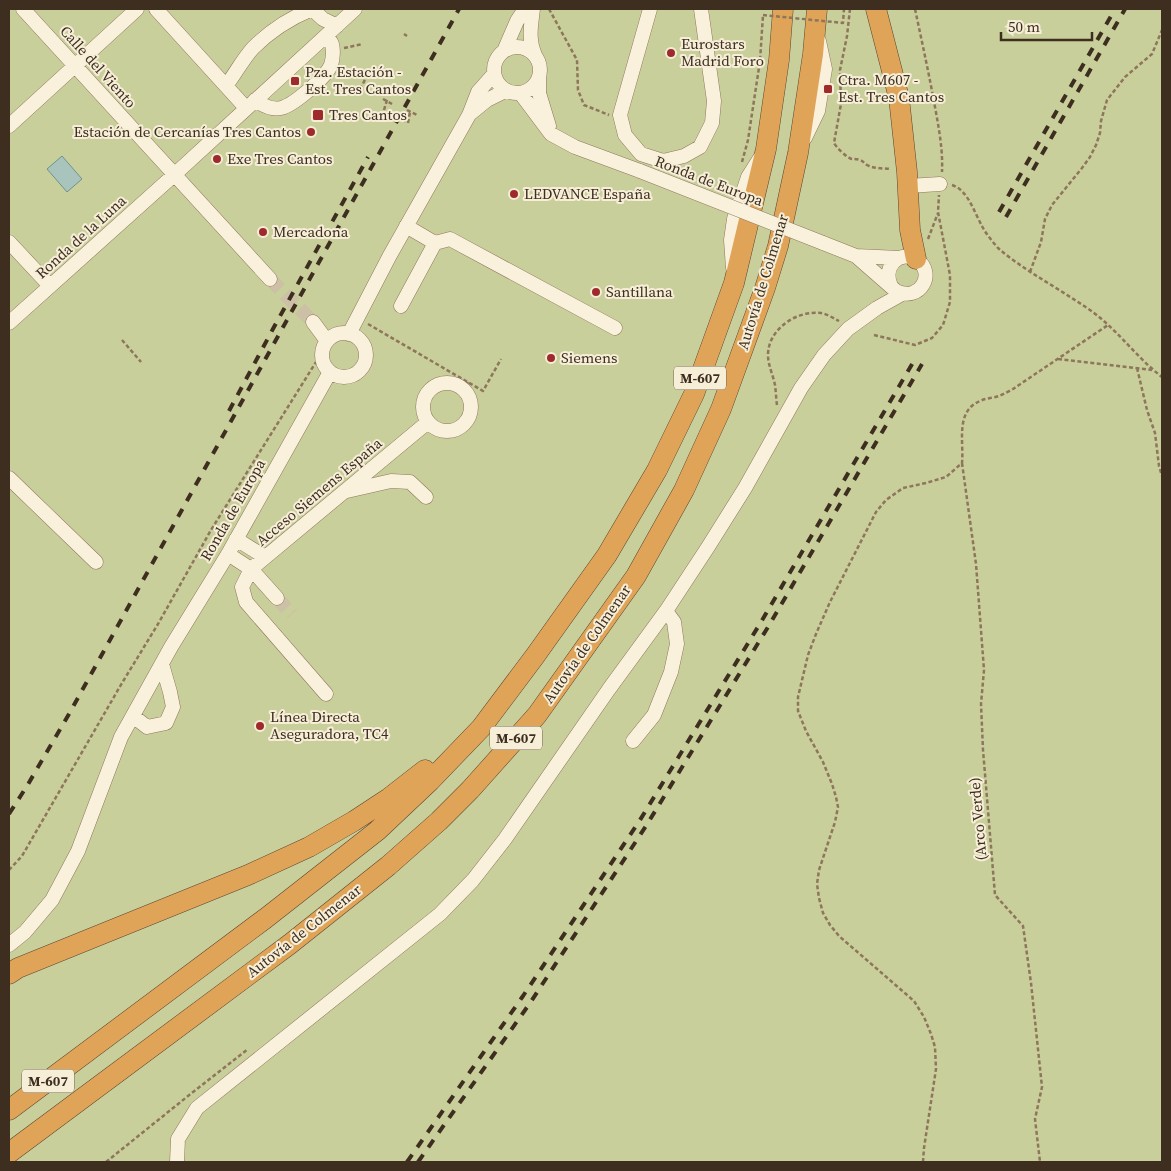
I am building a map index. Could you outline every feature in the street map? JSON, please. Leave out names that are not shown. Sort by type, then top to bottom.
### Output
[{"type":"highway","name":"Autovía de Colmenar","points":[[9,1110],[266,918],[377,831],[430,781],[481,728],[515,684],[607,555],[658,470],[694,394],[734,283],[766,148],[779,60],[783,9]]},
{"type":"highway","points":[[876,9],[899,98],[908,179],[910,230],[907,259]]},
{"type":"highway","name":"Autovía de Colmenar","points":[[9,1153],[290,944],[388,866],[470,790],[537,716],[636,576],[684,490],[721,409],[778,246],[798,152],[816,18]]},
{"type":"highway","points":[[9,974],[18,968],[248,875],[309,846],[354,821],[424,772],[474,720],[515,684]]},
{"type":"street","name":"Calle del Viento","points":[[23,9],[270,279]]},
{"type":"street","points":[[9,126],[137,9]]},
{"type":"street","points":[[156,9],[226,86],[251,104],[260,104],[277,109],[283,108],[307,92],[330,67],[333,59],[333,50],[331,42],[326,36]]},
{"type":"street","name":"Ronda de la Luna","points":[[9,323],[355,9]]},
{"type":"street","points":[[504,51],[517,21],[525,9]]},
{"type":"street","points":[[533,9],[530,27],[531,45],[541,70],[539,93],[552,134]]},
{"type":"street","points":[[650,9],[620,115],[625,135],[641,154],[663,161],[684,156],[700,147],[712,123],[714,101],[700,9]]},
{"type":"street","points":[[226,86],[253,49],[273,30],[298,15],[312,10],[323,20],[337,26]]},
{"type":"street","points":[[535,55],[524,48],[510,48],[499,55],[494,74],[500,86],[505,91],[513,94],[521,94],[532,88],[539,78]]},
{"type":"street","points":[[349,334],[406,226],[469,115],[478,92],[494,74]]},
{"type":"street","points":[[469,115],[487,100],[505,91]]},
{"type":"street","name":"Ronda de Europa","points":[[521,94],[552,134],[575,147],[856,256],[907,259]]},
{"type":"street","points":[[908,179],[940,184]]},
{"type":"street","points":[[406,226],[435,243],[450,239],[616,328]]},
{"type":"street","points":[[9,242],[50,286]]},
{"type":"street","points":[[401,306],[435,243]]},
{"type":"street","name":"Ronda de Europa","points":[[856,256],[896,290]]},
{"type":"street","points":[[907,259],[924,267],[926,274],[921,288],[909,294],[896,290],[888,280],[888,274],[893,262],[907,259]]},
{"type":"street","points":[[177,1162],[178,1139],[197,1108],[440,914],[473,880],[505,839],[609,689],[666,611],[745,488],[801,388],[824,355],[848,329],[877,308],[896,290]]},
{"type":"street","points":[[313,322],[327,342]]},
{"type":"street","points":[[337,334],[349,334],[356,336],[365,347],[367,354],[366,362],[357,374],[350,377],[336,376],[325,366],[323,360],[324,347],[337,334]]},
{"type":"street","name":"Ronda de Europa","points":[[9,945],[25,932],[52,900],[78,851],[121,737],[228,554],[330,372]]},
{"type":"street","points":[[447,382],[466,385],[472,408],[470,418],[464,425],[454,431],[442,431],[428,422],[424,414],[423,402],[427,392],[436,385],[447,382]]},
{"type":"street","name":"Acceso Siemens España","points":[[251,569],[428,422]]},
{"type":"street","points":[[9,478],[96,562]]},
{"type":"street","points":[[343,492],[392,481],[410,482],[426,497]]},
{"type":"street","points":[[236,539],[265,557]]},
{"type":"street","points":[[228,554],[251,569],[277,598]]},
{"type":"street","points":[[251,569],[242,587],[246,602],[326,694]]},
{"type":"street","points":[[633,741],[654,715],[671,672],[677,644],[674,622],[666,611]]},
{"type":"street","points":[[133,716],[147,727],[166,723],[173,707],[162,664]]},
{"type":"street","points":[[150,685],[170,692]]},
{"type":"path","points":[[549,9],[577,60],[578,90],[584,105],[621,120]]},
{"type":"path","points":[[740,168],[748,140],[760,61],[763,15],[843,23],[844,9]]},
{"type":"path","points":[[850,9],[840,70],[841,104],[834,143],[836,148],[847,157],[861,160],[875,168],[892,169],[908,179]]},
{"type":"path","points":[[915,9],[942,144],[943,159],[940,184],[958,187],[965,194],[982,228],[1000,249],[1030,272],[1090,310],[1162,377]]},
{"type":"path","points":[[1030,272],[1041,242],[1045,219],[1052,205],[1086,163],[1096,145],[1107,100],[1125,77],[1152,54],[1162,30]]},
{"type":"path","points":[[333,50],[363,44]]},
{"type":"path","points":[[357,95],[368,74]]},
{"type":"path","points":[[383,99],[392,104]]},
{"type":"path","points":[[383,109],[386,100]]},
{"type":"path","points":[[406,122],[408,111],[417,115]]},
{"type":"path","points":[[874,335],[915,345],[932,338],[943,325],[950,302],[950,275],[938,212]]},
{"type":"path","points":[[363,307],[372,313],[367,324],[466,385],[483,391],[501,359]]},
{"type":"path","name":"(Arco Verde)","points":[[1040,1162],[1035,1119],[1042,1087],[1023,926],[995,895],[983,750],[981,704],[984,670],[976,564],[962,463],[963,420],[972,405],[1000,396],[1013,389],[1108,325]]},
{"type":"path","points":[[122,340],[141,362]]},
{"type":"path","points":[[1056,359],[1153,370]]},
{"type":"path","points":[[9,870],[22,856],[211,530],[316,362]]},
{"type":"path","points":[[1137,368],[1146,410],[1155,433],[1162,476]]},
{"type":"path","points":[[923,1162],[936,1069],[935,1047],[924,1017],[914,1001],[839,936],[830,925],[824,913],[817,884],[819,870],[838,807],[834,790],[823,762],[806,731],[798,711],[798,697],[808,655],[819,627],[876,512],[886,500],[903,488],[946,477],[962,463]]},
{"type":"green space","points":[[9,9],[1162,9],[1162,1162],[9,1162]]},
{"type":"water","points":[[62,156],[82,179],[67,192],[47,169]]},
{"type":"tunnel","points":[[270,279],[313,322]]},
{"type":"tunnel","points":[[277,598],[292,614]]},
{"type":"railway","points":[[9,814],[69,714],[459,9]]},
{"type":"railway","points":[[999,212],[1115,9]]},
{"type":"railway","points":[[1006,217],[1125,9]]},
{"type":"railway","points":[[229,411],[368,157]]},
{"type":"railway","points":[[407,1162],[523,996],[640,820],[761,622],[915,359]]},
{"type":"railway","points":[[418,1162],[530,1003],[646,826],[768,627],[922,364]]},
{"type":"place","name":"Eurostars Madrid Foro","points":[[671,53]]},
{"type":"place","name":"Pza. Estación - Est. Tres Cantos","points":[[295,81]]},
{"type":"place","name":"Ctra. M607 - Est. Tres Cantos","points":[[828,89]]},
{"type":"place","name":"Tres Cantos","points":[[318,115]]},
{"type":"place","name":"Estación de Cercanías Tres Cantos","points":[[311,132]]},
{"type":"place","name":"Exe Tres Cantos","points":[[217,159]]},
{"type":"place","name":"LEDVANCE España","points":[[514,194]]},
{"type":"place","name":"Mercadona","points":[[263,232]]},
{"type":"place","name":"Santillana","points":[[596,292]]},
{"type":"place","name":"Siemens","points":[[551,358]]},
{"type":"place","name":"Línea Directa Aseguradora, TC4","points":[[260,726]]}]
